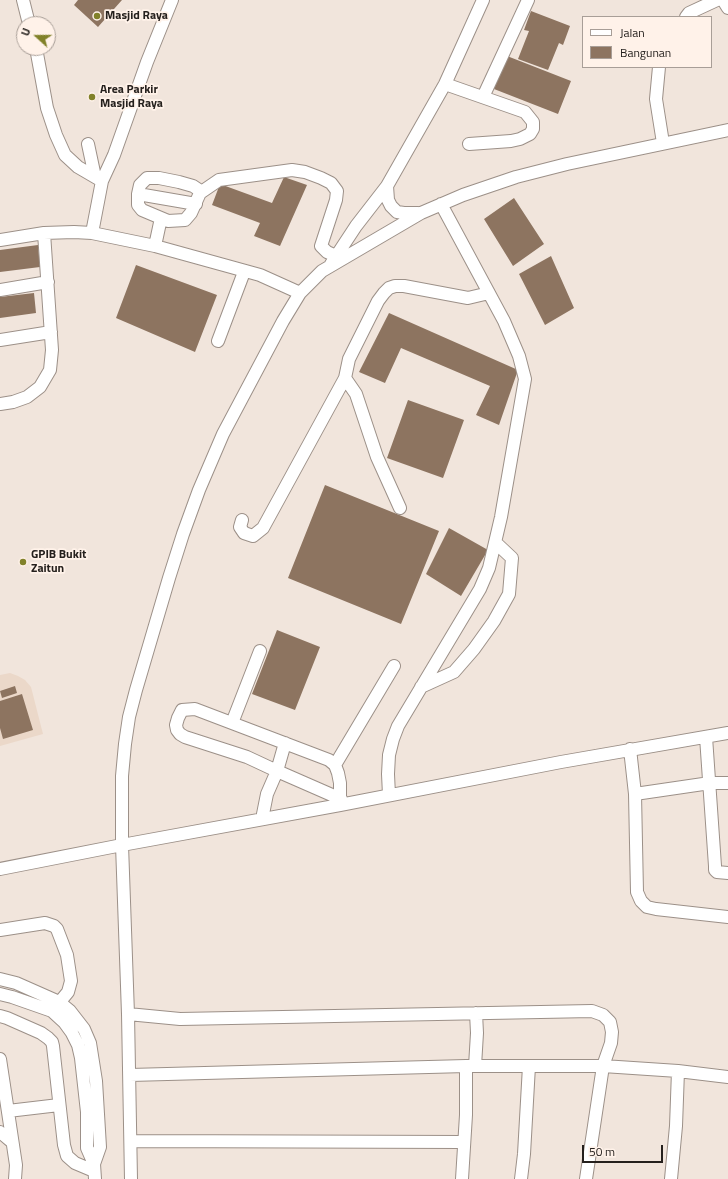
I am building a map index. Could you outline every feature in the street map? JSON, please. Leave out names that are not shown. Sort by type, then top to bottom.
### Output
[{"type":"street","points":[[23,0],[28,16]]},
{"type":"street","points":[[92,233],[99,179],[114,155],[147,62],[172,0]]},
{"type":"street","points":[[328,268],[356,226],[387,186],[445,84],[483,0]]},
{"type":"street","points":[[483,97],[528,0]]},
{"type":"street","points":[[687,16],[689,13],[717,0]]},
{"type":"street","points":[[723,0],[728,8]]},
{"type":"street","points":[[37,56],[47,108],[56,135],[65,155],[78,167],[99,179]]},
{"type":"street","points":[[658,68],[656,99],[663,143]]},
{"type":"street","points":[[445,84],[525,112],[533,122],[533,129],[530,134],[511,141],[469,144]]},
{"type":"street","points":[[131,1179],[130,1075],[122,845],[122,776],[129,717],[183,534],[199,490],[223,434],[283,321],[300,292],[328,268],[421,212],[463,195],[516,177],[567,164],[728,130]]},
{"type":"street","points":[[88,144],[99,179]]},
{"type":"street","points":[[138,194],[198,199],[219,180],[292,170],[305,172],[331,183],[337,191],[336,200],[321,246],[327,252],[336,256]]},
{"type":"street","points":[[147,178],[159,178],[179,182],[193,186],[199,190],[198,199],[191,213],[185,220],[168,220],[142,210],[138,205],[138,194],[140,185],[147,178]]},
{"type":"street","points":[[387,186],[388,200],[397,212],[421,212]]},
{"type":"street","points":[[389,796],[389,755],[398,726],[480,589],[489,568],[496,543],[525,379],[519,356],[504,321],[441,204]]},
{"type":"street","points":[[155,246],[161,218]]},
{"type":"street","points":[[0,404],[13,402],[27,397],[40,387],[50,370],[52,350],[44,233]]},
{"type":"street","points":[[0,240],[44,233],[92,233],[155,246],[244,272],[260,275],[300,292]]},
{"type":"street","points":[[218,341],[244,272]]},
{"type":"street","points":[[0,290],[48,282]]},
{"type":"street","points":[[242,520],[240,527],[244,533],[252,536],[263,528],[345,378],[349,360],[378,301],[389,288],[404,286],[468,298],[489,293]]},
{"type":"street","points":[[0,340],[51,332]]},
{"type":"street","points":[[345,378],[356,394],[377,457],[400,508]]},
{"type":"street","points":[[421,687],[454,672],[474,649],[494,621],[509,594],[512,558],[496,543]]},
{"type":"street","points":[[232,723],[260,651]]},
{"type":"street","points":[[335,765],[394,666]]},
{"type":"street","points":[[195,709],[329,760],[335,765],[338,772],[341,802],[247,757],[185,737],[177,730],[176,725],[182,710],[195,709]]},
{"type":"street","points":[[0,870],[122,845],[262,819],[341,802],[389,796],[630,749],[728,733]]},
{"type":"street","points":[[706,737],[716,870],[718,872],[728,873]]},
{"type":"street","points":[[262,819],[267,794],[277,771],[285,743]]},
{"type":"street","points":[[630,749],[635,794],[637,892],[641,901],[647,907],[656,910],[728,917]]},
{"type":"street","points":[[635,794],[710,783],[728,783]]},
{"type":"street","points":[[0,930],[44,923],[57,928],[67,955],[70,980],[68,992],[56,1007]]},
{"type":"street","points":[[0,979],[16,983],[44,994],[56,1007],[78,1045],[87,1112],[87,1148],[94,1172]]},
{"type":"street","points":[[12,997],[16,983]]},
{"type":"street","points":[[0,994],[56,1007]]},
{"type":"street","points":[[128,1014],[180,1019],[592,1011],[603,1015],[610,1022],[612,1032],[604,1066],[586,1179]]},
{"type":"street","points":[[462,1179],[471,1066],[478,1033],[476,1013]]},
{"type":"street","points":[[0,1016],[40,1033],[52,1042],[54,1046],[64,1145],[67,1156],[76,1163],[94,1172]]},
{"type":"street","points":[[0,1060],[16,1165],[15,1179]]},
{"type":"street","points":[[130,1075],[471,1066],[604,1066],[678,1071],[728,1077]]},
{"type":"street","points":[[521,1179],[530,1066]]},
{"type":"street","points":[[671,1179],[676,1126],[678,1071]]},
{"type":"street","points":[[8,1111],[59,1105]]},
{"type":"street","points":[[0,1132],[12,1142]]},
{"type":"street","points":[[131,1140],[464,1142]]},
{"type":"shaded area","points":[[10,673],[25,680],[31,687],[43,734],[0,746],[0,675]]},
{"type":"building","name":"Masjid Raya","points":[[78,0],[122,0],[98,27],[74,5]]},
{"type":"building","points":[[531,11],[570,26],[563,45],[559,43],[548,70],[518,59],[529,31],[524,30]]},
{"type":"building","points":[[507,56],[571,81],[558,114],[494,89]]},
{"type":"building","points":[[284,177],[307,185],[280,246],[254,236],[260,223],[212,205],[220,184],[272,203]]},
{"type":"building","points":[[514,198],[544,244],[513,266],[484,219]]},
{"type":"building","points":[[38,245],[40,267],[0,272],[0,250]]},
{"type":"building","points":[[551,256],[574,308],[545,325],[519,274]]},
{"type":"building","points":[[136,265],[217,295],[195,352],[116,318]]},
{"type":"building","points":[[34,293],[36,313],[0,318],[0,297]]},
{"type":"building","points":[[389,313],[518,370],[499,425],[476,415],[490,386],[401,348],[385,383],[359,372]]},
{"type":"building","points":[[408,400],[464,420],[443,478],[387,458]]},
{"type":"building","points":[[325,485],[439,531],[401,624],[288,578]]},
{"type":"building","points":[[449,528],[488,550],[461,596],[426,574]]},
{"type":"building","points":[[277,630],[320,647],[295,710],[252,694]]},
{"type":"building","points":[[15,686],[17,693],[2,698],[0,691]]},
{"type":"building","points":[[22,694],[33,730],[3,739],[0,728],[0,701]]},
{"type":"place","name":"Masjid Raya","points":[[97,16]]},
{"type":"place","name":"Area Parkir Masjid Raya","points":[[92,97]]},
{"type":"place","name":"GPIB Bukit Zaitun","points":[[23,562]]}]
